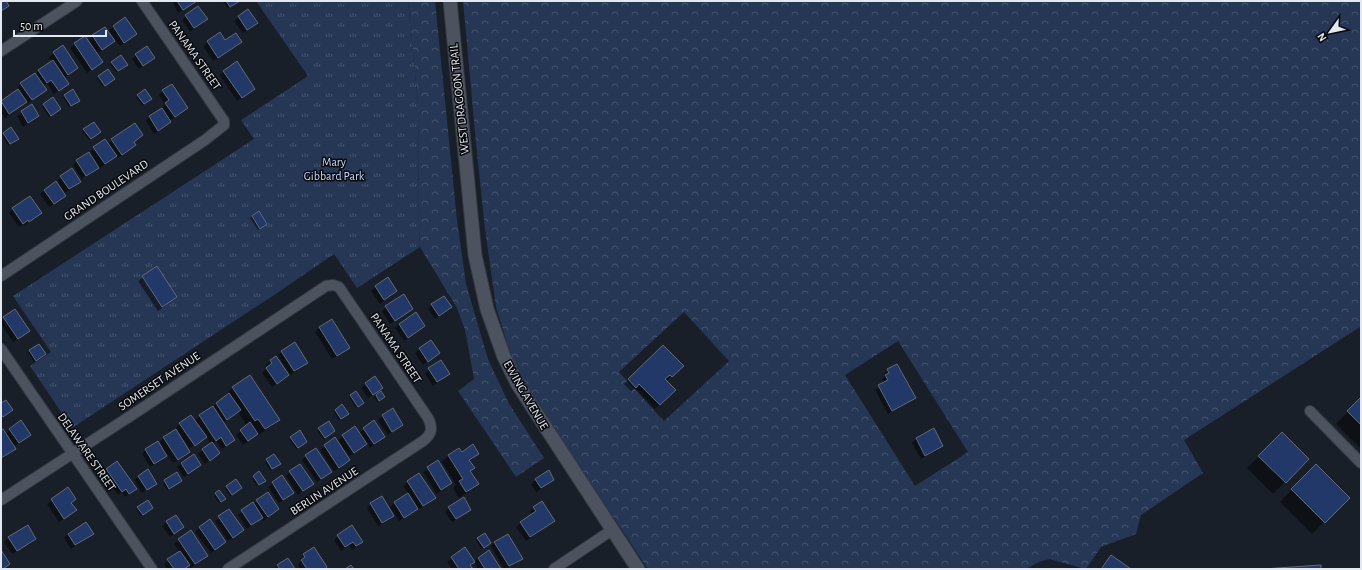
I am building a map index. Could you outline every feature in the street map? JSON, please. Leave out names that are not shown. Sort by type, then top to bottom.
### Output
[{"type":"street","points":[[1,51],[77,1]]},
{"type":"street","name":"PANAMA STREET","points":[[142,1],[224,121],[224,125]]},
{"type":"street","name":"WEST DRAGOON TRAIL","points":[[450,1],[469,198]]},
{"type":"street","name":"GRAND BOULEVARD","points":[[1,276],[206,140],[224,125]]},
{"type":"street","name":"EWING AVENUE","points":[[469,198],[475,255],[481,285],[487,309],[504,357],[528,403],[638,569]]},
{"type":"street","name":"PANAMA STREET","points":[[332,285],[339,287],[349,301],[428,418],[432,431]]},
{"type":"street","name":"SOMERSET AVENUE","points":[[1,500],[326,286],[332,285]]},
{"type":"street","name":"DELAWARE STREET","points":[[1,349],[152,569]]},
{"type":"street","points":[[1310,411],[1361,463]]},
{"type":"street","name":"BERLIN AVENUE","points":[[228,569],[423,441],[432,431]]},
{"type":"street","points":[[554,569],[612,530]]},
{"type":"green space","name":"Mary Gibbard Park","points":[[256,1],[408,1],[418,103],[420,247],[357,288],[334,254],[72,428],[30,366],[51,352],[13,296],[254,139],[241,120],[308,76]]},
{"type":"green space","points":[[408,1],[435,1],[457,220],[466,284],[488,359],[508,402],[544,458],[516,477],[458,391],[474,379],[465,330],[457,308],[420,247],[418,103]]},
{"type":"green space","points":[[463,1],[1361,1],[1361,328],[1360,327],[1184,440],[1203,473],[1141,515],[1136,534],[1101,547],[1086,569],[1049,559],[1039,562],[1026,569],[648,569],[532,395],[512,359],[496,307],[485,229]],"holes":[[[684,312],[729,361],[664,421],[619,372]],[[898,341],[968,452],[915,486],[845,375]]]},
{"type":"building","points":[[1,1],[6,1],[9,6],[1,11]]},
{"type":"building","points":[[177,1],[197,1],[183,10]]},
{"type":"building","points":[[226,1],[240,1],[230,7]]},
{"type":"building","points":[[198,6],[208,19],[194,28],[185,15]]},
{"type":"building","points":[[248,9],[258,23],[247,30],[238,16]]},
{"type":"building","points":[[125,17],[137,34],[124,43],[113,26]]},
{"type":"building","points":[[105,27],[115,41],[102,50],[92,35]]},
{"type":"building","points":[[220,32],[225,40],[236,33],[242,42],[218,58],[207,41]]},
{"type":"building","points":[[85,36],[103,62],[92,70],[74,43]]},
{"type":"building","points":[[63,45],[78,68],[68,75],[53,52]]},
{"type":"building","points":[[147,46],[155,58],[143,66],[135,54]]},
{"type":"building","points":[[121,55],[128,65],[118,71],[111,62]]},
{"type":"building","points":[[53,60],[69,84],[59,91],[51,80],[47,83],[38,70]]},
{"type":"building","points":[[237,61],[255,89],[242,98],[223,71]]},
{"type":"building","points":[[108,69],[115,79],[105,86],[98,76]]},
{"type":"building","points":[[35,73],[47,90],[32,100],[20,83]]},
{"type":"building","points":[[172,84],[188,108],[175,117],[165,103],[169,100],[162,90]]},
{"type":"building","points":[[18,89],[27,102],[9,114],[1,101]]},
{"type":"building","points":[[73,89],[80,101],[71,106],[64,95]]},
{"type":"building","points":[[145,89],[152,99],[144,104],[137,95]]},
{"type":"building","points":[[53,97],[61,109],[51,116],[43,104]]},
{"type":"building","points":[[32,104],[39,116],[28,123],[21,111]]},
{"type":"building","points":[[162,108],[171,122],[158,131],[149,116]]},
{"type":"building","points":[[94,122],[101,132],[91,139],[83,129]]},
{"type":"building","points":[[135,123],[143,135],[134,142],[136,145],[122,155],[111,139]]},
{"type":"building","points":[[11,127],[19,139],[10,144],[3,133]]},
{"type":"building","points":[[105,139],[117,156],[105,164],[93,147]]},
{"type":"building","points":[[89,152],[99,168],[86,176],[76,160]]},
{"type":"building","points":[[72,168],[81,182],[69,189],[60,176]]},
{"type":"building","points":[[56,181],[66,196],[54,204],[44,190]]},
{"type":"building","points":[[30,196],[42,213],[29,222],[28,220],[23,224],[12,208]]},
{"type":"building","points":[[259,211],[267,224],[260,229],[252,216]]},
{"type":"building","points":[[157,266],[177,297],[162,307],[142,276]]},
{"type":"building","points":[[388,277],[397,291],[384,300],[375,286]]},
{"type":"building","points":[[404,294],[413,309],[395,321],[385,306]]},
{"type":"building","points":[[444,296],[452,307],[439,316],[431,304]]},
{"type":"building","points":[[15,309],[30,331],[18,339],[3,317]]},
{"type":"building","points":[[416,312],[425,326],[408,338],[399,324]]},
{"type":"building","points":[[332,319],[350,348],[337,356],[319,327]]},
{"type":"building","points":[[431,340],[440,353],[428,362],[419,348]]},
{"type":"building","points":[[295,342],[308,363],[294,371],[281,351]]},
{"type":"building","points":[[39,344],[46,354],[36,361],[29,350]]},
{"type":"building","points":[[663,345],[684,366],[672,377],[670,375],[665,379],[676,390],[660,405],[639,384],[636,388],[628,379]]},
{"type":"building","points":[[276,356],[289,375],[277,384],[266,368],[272,363],[270,360]]},
{"type":"building","points":[[441,360],[450,374],[437,382],[428,368]]},
{"type":"building","points":[[897,364],[916,398],[892,411],[878,385],[888,380],[885,375],[889,373],[887,369]]},
{"type":"building","points":[[250,375],[280,420],[265,429],[258,419],[255,421],[232,387]]},
{"type":"building","points":[[375,376],[383,388],[373,395],[365,383]]},
{"type":"building","points":[[356,391],[364,403],[358,407],[350,395]]},
{"type":"building","points":[[381,391],[385,397],[379,401],[376,395]]},
{"type":"building","points":[[229,393],[241,410],[227,420],[216,403]]},
{"type":"building","points":[[1361,397],[1361,425],[1347,411]]},
{"type":"building","points":[[6,400],[13,410],[3,417],[1,414],[1,403]]},
{"type":"building","points":[[342,404],[349,414],[341,419],[335,410]]},
{"type":"building","points":[[213,406],[235,440],[226,446],[221,437],[216,441],[199,415]]},
{"type":"building","points":[[393,408],[403,425],[392,432],[382,415]]},
{"type":"building","points":[[191,415],[207,437],[195,446],[179,423]]},
{"type":"building","points":[[21,420],[31,435],[19,443],[9,429]]},
{"type":"building","points":[[374,420],[385,437],[374,444],[363,428]]},
{"type":"building","points":[[329,421],[335,431],[325,438],[318,428]]},
{"type":"building","points":[[250,422],[258,434],[248,441],[240,430]]},
{"type":"building","points":[[355,426],[367,444],[354,453],[342,435]]},
{"type":"building","points":[[934,428],[943,446],[925,456],[916,438]]},
{"type":"building","points":[[3,429],[16,449],[1,458],[1,430]]},
{"type":"building","points":[[176,429],[190,452],[178,460],[163,437]]},
{"type":"building","points":[[300,430],[307,442],[298,448],[290,437]]},
{"type":"building","points":[[1282,432],[1309,459],[1286,483],[1258,456]]},
{"type":"building","points":[[335,437],[350,460],[339,468],[324,445]]},
{"type":"building","points":[[158,441],[167,456],[154,464],[145,449]]},
{"type":"building","points":[[212,442],[220,453],[210,461],[202,449]]},
{"type":"building","points":[[473,444],[479,454],[469,460],[475,468],[470,471],[479,484],[466,492],[459,481],[463,479],[448,455],[459,448],[462,452]]},
{"type":"building","points":[[316,448],[332,472],[321,479],[305,455]]},
{"type":"building","points":[[194,454],[201,465],[188,474],[181,463]]},
{"type":"building","points":[[274,454],[281,464],[272,469],[266,459]]},
{"type":"building","points":[[438,460],[452,483],[441,490],[427,467]]},
{"type":"building","points":[[117,461],[137,489],[129,494],[126,489],[122,492],[106,469]]},
{"type":"building","points":[[300,464],[314,484],[303,491],[289,471]]},
{"type":"building","points":[[1316,464],[1350,498],[1325,523],[1291,489]]},
{"type":"building","points":[[148,469],[157,484],[147,490],[138,476]]},
{"type":"building","points":[[549,470],[554,480],[541,488],[535,479]]},
{"type":"building","points":[[259,471],[266,481],[259,485],[253,476]]},
{"type":"building","points":[[177,472],[182,481],[169,489],[164,480]]},
{"type":"building","points":[[419,473],[436,498],[423,506],[407,481]]},
{"type":"building","points":[[282,475],[294,493],[283,500],[272,482]]},
{"type":"building","points":[[236,479],[242,488],[232,495],[226,486]]},
{"type":"building","points":[[68,487],[76,499],[71,503],[77,510],[64,519],[51,499]]},
{"type":"building","points":[[219,490],[226,499],[221,502],[215,493]]},
{"type":"building","points":[[268,492],[279,509],[268,517],[256,500]]},
{"type":"building","points":[[408,493],[418,509],[404,518],[394,502]]},
{"type":"building","points":[[382,496],[394,516],[382,523],[370,503]]},
{"type":"building","points":[[464,497],[471,510],[456,519],[448,507]]},
{"type":"building","points":[[148,500],[153,508],[143,515],[137,507]]},
{"type":"building","points":[[542,501],[555,521],[530,537],[520,522],[536,511],[533,507]]},
{"type":"building","points":[[253,502],[263,518],[251,525],[241,510]]},
{"type":"building","points":[[229,509],[244,530],[233,538],[218,516]]},
{"type":"building","points":[[176,515],[184,527],[174,534],[166,521]]},
{"type":"building","points":[[210,519],[226,542],[215,550],[199,527]]},
{"type":"building","points":[[86,522],[94,534],[75,545],[68,534]]},
{"type":"building","points":[[28,525],[36,539],[17,551],[8,537]]},
{"type":"building","points":[[352,525],[363,542],[356,546],[353,542],[345,547],[337,535]]},
{"type":"building","points":[[191,530],[208,556],[195,564],[178,539]]},
{"type":"building","points":[[485,533],[491,543],[484,548],[477,538]]},
{"type":"building","points":[[508,534],[523,559],[509,566],[494,542]]},
{"type":"building","points":[[314,547],[327,567],[325,569],[307,569],[301,560],[305,557],[303,554]]},
{"type":"building","points":[[465,547],[475,562],[470,565],[473,569],[459,569],[451,557]]},
{"type":"building","points":[[1,550],[10,564],[3,569],[1,569]]},
{"type":"building","points":[[489,550],[501,569],[485,569],[478,558]]},
{"type":"building","points":[[180,551],[190,565],[184,569],[174,569],[167,559]]},
{"type":"building","points":[[1111,555],[1131,569],[1101,569]]},
{"type":"building","points":[[288,558],[295,569],[280,569],[277,565]]},
{"type":"building","points":[[351,565],[354,569],[345,569]]},
{"type":"building","points":[[1321,565],[1321,569],[1263,569]]}]
